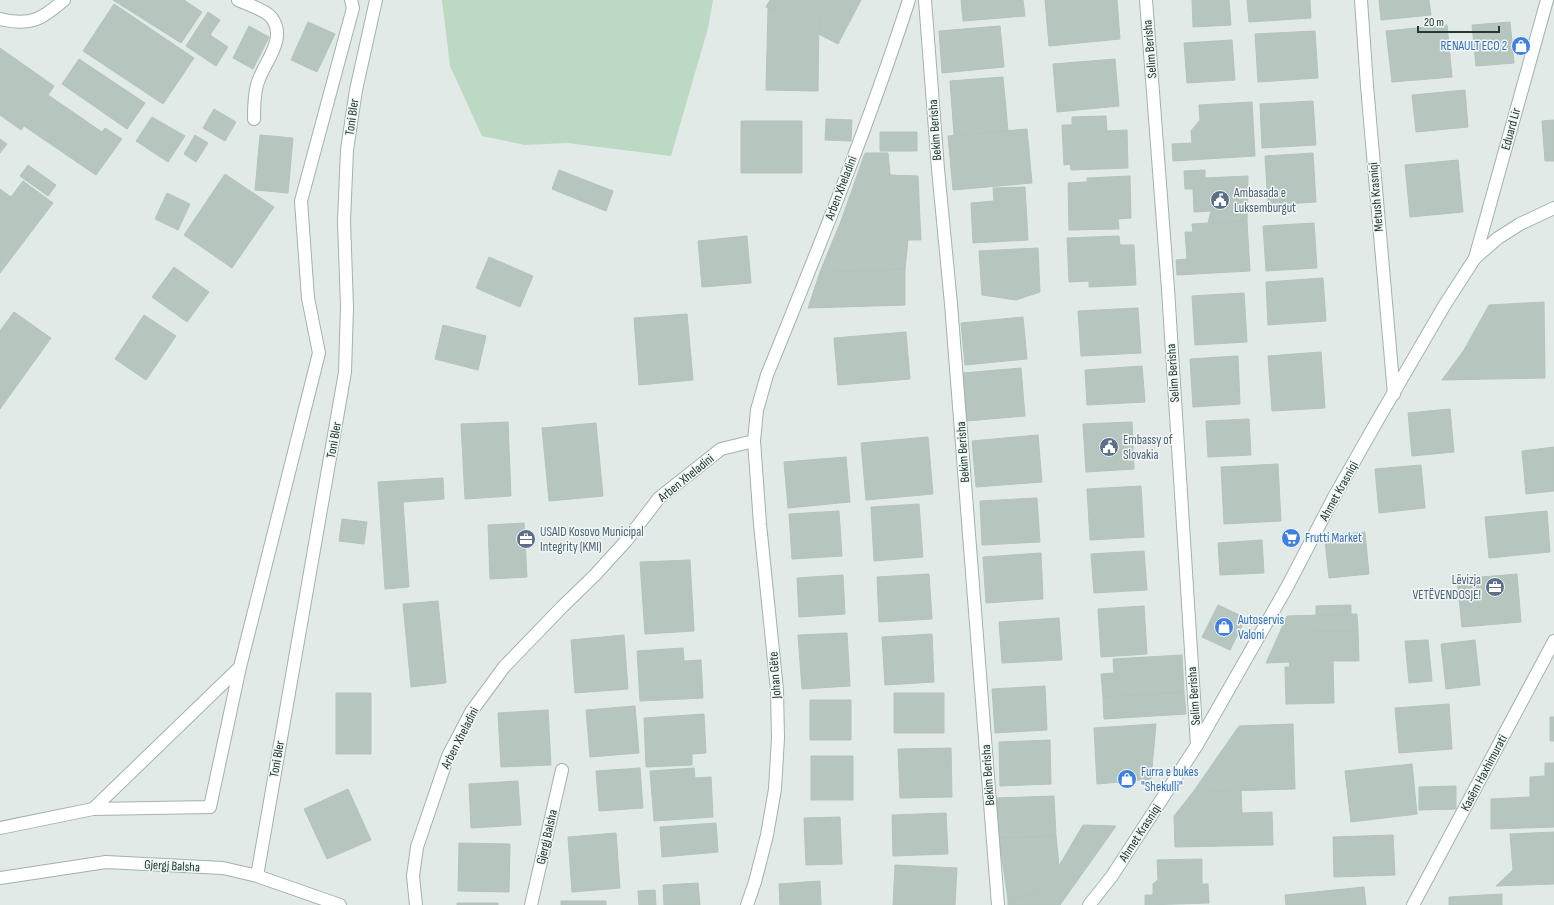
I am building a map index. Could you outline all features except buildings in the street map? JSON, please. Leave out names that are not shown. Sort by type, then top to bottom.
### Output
[{"type":"street","points":[[0,19],[28,21],[44,17],[64,0]]},
{"type":"street","points":[[238,0],[270,16],[276,25],[277,39],[275,48],[257,85],[254,99],[254,119]]},
{"type":"street","points":[[0,828],[92,809],[210,807],[240,667],[319,353],[308,298],[301,201],[353,8],[351,0]]},
{"type":"street","name":"Toni Bler","points":[[257,876],[345,372],[347,307],[344,222],[347,150],[356,90],[376,0]]},
{"type":"street","name":"Arben Xheladini","points":[[416,905],[413,876],[417,847],[448,756],[471,712],[504,667],[595,575],[626,541],[659,498],[721,449],[754,441],[757,410],[766,375],[855,152],[891,57],[910,0]]},
{"type":"street","name":"Bekim Berisha","points":[[925,0],[938,168],[951,304],[998,905]]},
{"type":"street","name":"Selim Berisha","points":[[1146,0],[1168,282],[1197,745]]},
{"type":"street","name":"Metush Krasniqi","points":[[1361,0],[1394,394]]},
{"type":"street","name":"Eduard Lir","points":[[1475,258],[1548,4]]},
{"type":"street","name":"Ahmet Krasniqi","points":[[1089,905],[1112,876],[1197,745],[1287,588],[1334,497],[1444,306],[1475,258],[1498,238],[1520,224],[1554,208]]},
{"type":"street","name":"Johan Gëte","points":[[747,905],[755,882],[767,835],[775,789],[778,738],[776,683],[760,524],[754,441]]},
{"type":"street","name":"Kasëm Haxhimurati","points":[[1413,905],[1554,641]]},
{"type":"street","points":[[92,809],[240,667]]},
{"type":"street","name":"Gjergj Balsha","points":[[531,905],[562,770]]},
{"type":"street","name":"Gjergj Balsha","points":[[0,878],[106,862],[223,868],[257,876],[340,905]]},
{"type":"green space","points":[[442,0],[713,0],[708,28],[671,156],[567,143],[525,145],[482,136],[450,66]]},
{"type":"place","name":"RENAULT ECO 2","points":[[1521,46]]},
{"type":"place","name":"Ambasada e Luksemburgut","points":[[1220,200]]},
{"type":"place","name":"Embassy of Slovakia","points":[[1109,447]]},
{"type":"place","name":"Frutti Market","points":[[1291,538]]},
{"type":"place","name":"USAID Kosovo Municipal Integrity (KMI)","points":[[526,539]]},
{"type":"place","name":"Lëvizja VETËVENDOSJE!","points":[[1495,587]]},
{"type":"place","name":"Autoservis Valoni","points":[[1224,627]]},
{"type":"place","name":"Furra e bukes \"Shekulli\"","points":[[1127,779]]}]
